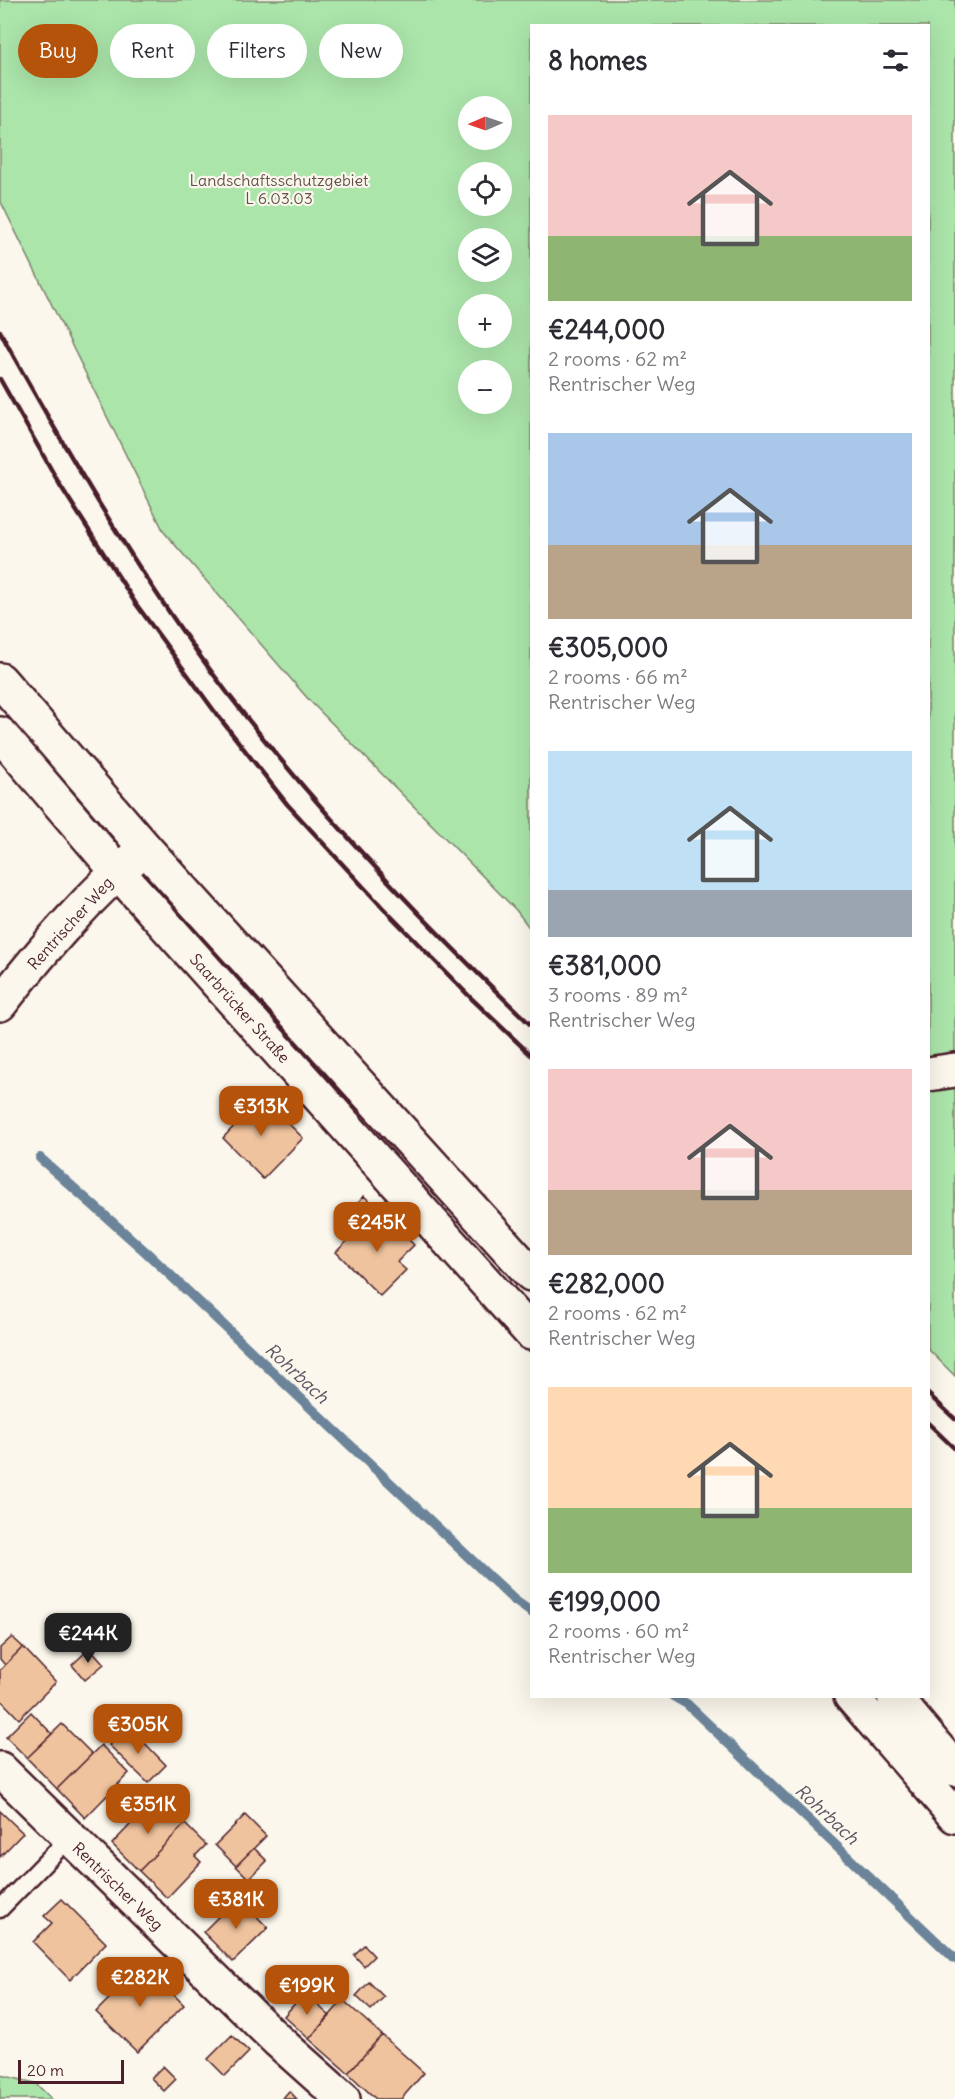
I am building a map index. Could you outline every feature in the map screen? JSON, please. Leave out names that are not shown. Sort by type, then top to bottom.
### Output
[{"type":"main road","points":[[0,681],[145,848],[530,1270],[520,1297],[530,1330]]},
{"type":"main road","name":"Saarbrücker Straße","points":[[0,734],[117,871],[530,1330]]},
{"type":"main road","name":"Rentrischer Weg","points":[[0,1004],[52,939],[117,871],[145,848]]},
{"type":"main road","points":[[930,1074],[955,1070]]},
{"type":"main road","points":[[852,1698],[955,1816]]},
{"type":"main road","points":[[896,1698],[955,1768]]},
{"type":"main road","name":"Rentrischer Weg","points":[[0,1769],[277,2040],[343,2099]]},
{"type":"lane","points":[[0,1909],[69,1838]]},
{"type":"green space","name":"Landschaftsschutzgebiet L 6.03.03","points":[[0,0],[955,0],[955,1376],[930,1351],[930,24],[530,24],[530,929],[516,910],[309,700],[164,532],[0,200]]},
{"type":"green space","points":[[0,2075],[35,2083],[52,2099],[0,2099]]},
{"type":"building","points":[[263,1098],[303,1138],[263,1179],[223,1138],[235,1125],[227,1118],[241,1104],[249,1111]]},
{"type":"building","points":[[364,1196],[379,1210],[355,1234],[341,1220]]},
{"type":"building","points":[[379,1210],[414,1245],[397,1262],[406,1270],[380,1296],[336,1252]]},
{"type":"building","points":[[12,1637],[23,1647],[5,1665],[0,1659],[0,1648]]},
{"type":"building","points":[[23,1647],[56,1682],[19,1719],[0,1699],[0,1670]]},
{"type":"building","points":[[90,1648],[104,1664],[85,1680],[72,1665]]},
{"type":"building","points":[[31,1712],[52,1734],[27,1758],[6,1737]]},
{"type":"building","points":[[62,1724],[92,1754],[57,1789],[27,1758]]},
{"type":"building","points":[[128,1726],[166,1765],[148,1783],[109,1745]]},
{"type":"building","points":[[101,1745],[129,1773],[85,1818],[57,1789]]},
{"type":"building","points":[[162,1802],[185,1824],[139,1871],[112,1844],[146,1808],[152,1813]]},
{"type":"building","points":[[0,1811],[23,1833],[0,1857]]},
{"type":"building","points":[[245,1815],[266,1836],[236,1866],[215,1845]]},
{"type":"building","points":[[185,1824],[206,1845],[195,1856],[201,1862],[167,1898],[139,1871]]},
{"type":"building","points":[[254,1848],[267,1861],[249,1879],[236,1866]]},
{"type":"building","points":[[238,1897],[268,1928],[233,1962],[203,1932]]},
{"type":"building","points":[[62,1899],[106,1943],[70,1980],[33,1942],[52,1923],[44,1916]]},
{"type":"building","points":[[364,1945],[374,1956],[364,1966],[354,1955]]},
{"type":"building","points":[[143,1964],[184,2005],[137,2052],[96,2012]]},
{"type":"building","points":[[369,1982],[384,1997],[371,2010],[356,1996]]},
{"type":"building","points":[[304,1993],[330,2016],[309,2039],[284,2016]]},
{"type":"building","points":[[343,2000],[382,2035],[348,2073],[309,2039]]},
{"type":"building","points":[[232,2035],[249,2052],[225,2076],[208,2059]]},
{"type":"building","points":[[382,2035],[424,2073],[401,2099],[376,2099],[348,2073]]},
{"type":"building","points":[[163,2066],[176,2079],[164,2091],[151,2078]]},
{"type":"building","points":[[289,2091],[297,2099],[282,2099]]},
{"type":"waterway","name":"Rohrbach","points":[[40,1158],[147,1253],[514,1600],[530,1611]]},
{"type":"waterway","name":"Rohrbach","points":[[676,1698],[687,1704],[955,1959]]},
{"type":"railway","points":[[0,331],[114,527],[158,596],[229,695],[299,782],[374,866],[451,947],[530,1024]]},
{"type":"railway","points":[[0,379],[60,485],[136,604],[215,712],[287,804],[382,907],[472,999],[530,1054]]},
{"type":"railway","points":[[930,1396],[955,1419]]},
{"type":"railway","points":[[930,1425],[955,1449]]}]
